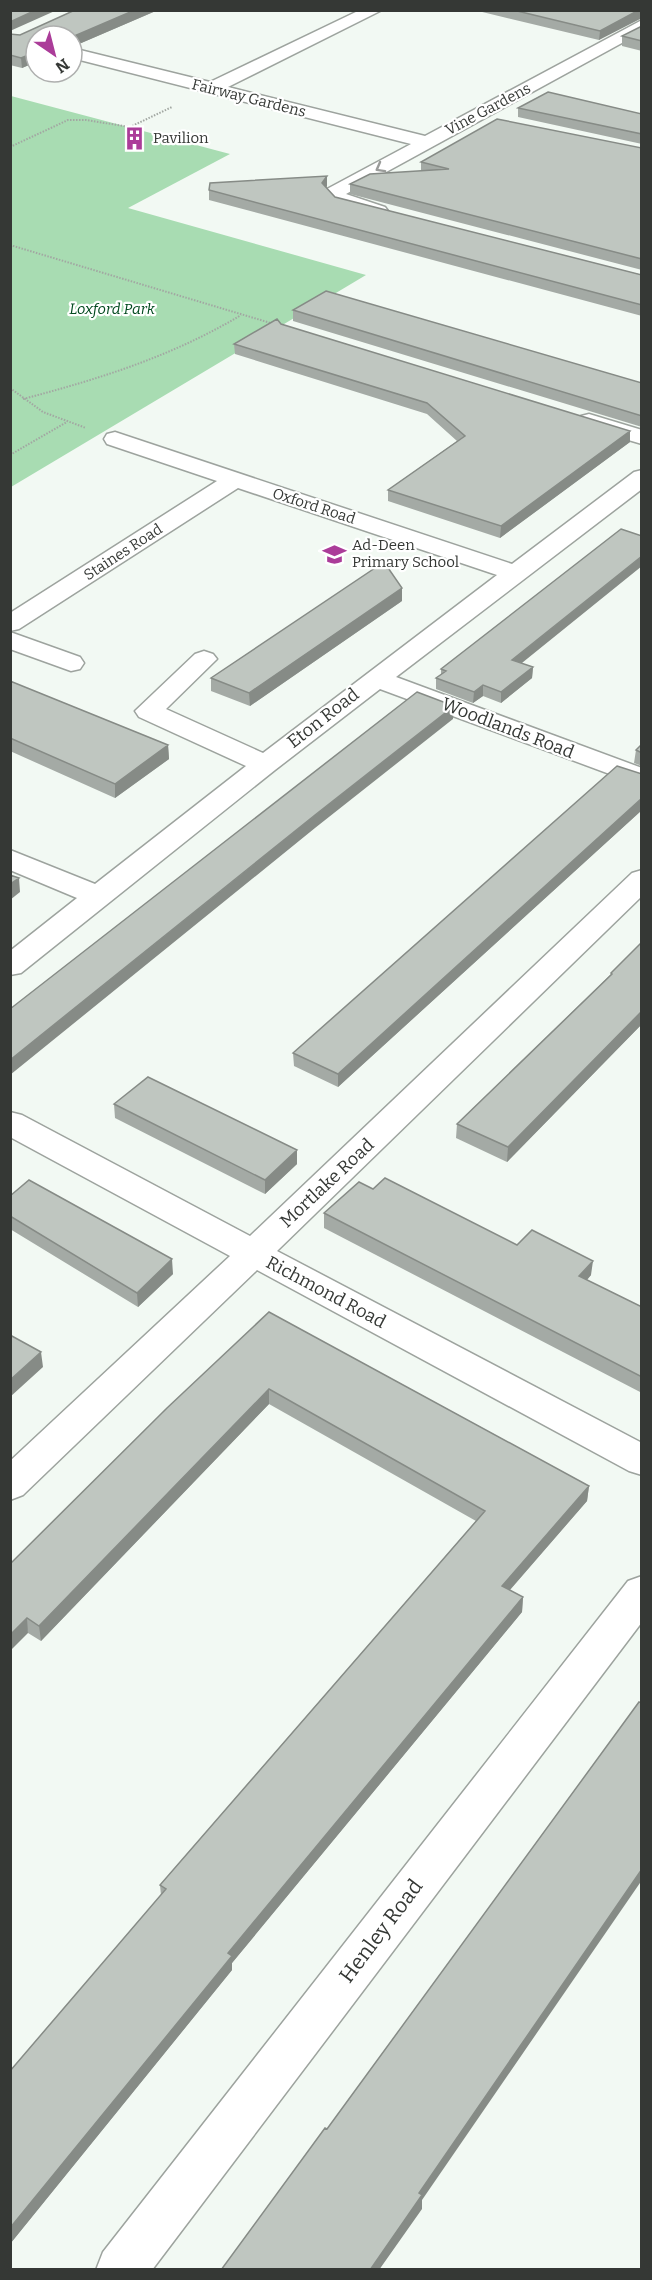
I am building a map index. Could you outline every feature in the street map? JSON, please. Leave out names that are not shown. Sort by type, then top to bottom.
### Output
[{"type":"street","points":[[210,88],[374,10]]},
{"type":"street","name":"Vine Gardens","points":[[395,215],[343,201],[334,194],[642,25]]},
{"type":"street","name":"Fairway Gardens","points":[[84,55],[426,142]]},
{"type":"street","points":[[476,116],[506,122]]},
{"type":"street","points":[[573,416],[642,437]]},
{"type":"street","name":"Oxford Road","points":[[115,439],[514,573]]},
{"type":"street","name":"Eton Road","points":[[10,966],[375,678],[642,477]]},
{"type":"street","name":"Staines Road","points":[[10,624],[235,480]]},
{"type":"street","points":[[10,595],[38,606]]},
{"type":"street","points":[[10,640],[71,663]]},
{"type":"street","points":[[204,659],[148,711],[265,764]]},
{"type":"street","name":"Woodlands Road","points":[[375,678],[642,778]]},
{"type":"street","points":[[10,859],[98,896]]},
{"type":"street","name":"Mortlake Road","points":[[10,1485],[642,879]]},
{"type":"street","name":"Richmond Road","points":[[10,1123],[642,1461]]},
{"type":"street","name":"Henley Road","points":[[121,2270],[642,1593]]},
{"type":"path","points":[[10,147],[68,120],[86,120],[130,127],[210,88]]},
{"type":"path","points":[[10,245],[281,326]]},
{"type":"path","points":[[45,256],[51,252]]},
{"type":"path","points":[[23,399],[68,388],[146,361],[224,327],[242,315]]},
{"type":"path","points":[[10,388],[43,412],[68,421],[10,455]]},
{"type":"green space","name":"Loxford Park","points":[[11,96],[230,154],[128,208],[366,275],[11,487]]},
{"type":"building","points":[[10,10],[36,10],[10,22]]},
{"type":"building","points":[[75,10],[135,10],[84,32],[84,24],[44,24]]},
{"type":"building","points":[[513,10],[639,10],[600,31]]},
{"type":"building","points":[[642,26],[642,41],[622,36]]},
{"type":"building","points":[[24,33],[24,57],[21,58],[10,55],[10,34]]},
{"type":"building","points":[[548,92],[642,114],[642,134],[518,108]]},
{"type":"building","points":[[497,119],[642,148],[642,259],[350,184],[370,174],[449,169],[421,162]]},
{"type":"building","points":[[327,176],[322,183],[335,197],[642,275],[642,305],[209,190],[210,183]]},
{"type":"building","points":[[326,291],[642,383],[642,416],[293,310]]},
{"type":"building","points":[[277,319],[281,324],[630,431],[501,526],[388,490],[465,436],[427,403],[234,344]]},
{"type":"building","points":[[621,529],[642,536],[642,556],[512,660],[533,667],[501,692],[483,685],[474,692],[436,678],[446,671],[441,669]]},
{"type":"building","points":[[384,562],[402,588],[249,693],[211,678]]},
{"type":"building","points":[[10,681],[168,745],[115,784],[10,738]]},
{"type":"building","points":[[417,692],[454,706],[10,1060],[10,1009]]},
{"type":"building","points":[[642,744],[642,753],[636,750]]},
{"type":"building","points":[[617,766],[642,774],[642,798],[338,1074],[293,1053]]},
{"type":"building","points":[[10,875],[19,878],[10,884]]},
{"type":"building","points":[[642,942],[642,1011],[508,1147],[457,1124],[612,974]]},
{"type":"building","points":[[148,1077],[297,1150],[265,1180],[114,1104]]},
{"type":"building","points":[[385,1178],[517,1245],[532,1230],[593,1261],[579,1276],[642,1307],[642,1377],[324,1213],[359,1182],[373,1189]]},
{"type":"building","points":[[29,1180],[172,1259],[137,1293],[10,1216],[10,1196]]},
{"type":"building","points":[[269,1312],[589,1486],[502,1586],[523,1597],[228,1953],[232,1956],[10,2228],[10,2071],[166,1889],[160,1885],[485,1511],[269,1389],[39,1626],[27,1618],[10,1635],[10,1564],[167,1408]]},
{"type":"building","points":[[10,1335],[41,1352],[10,1380]]},
{"type":"building","points":[[639,1702],[642,1703],[642,1869],[419,2193],[422,2195],[370,2270],[221,2270],[325,2128],[327,2129]]},
{"type":"place","name":"Pavilion","points":[[135,138]]},
{"type":"place","name":"Ad-Deen Primary School","points":[[334,554]]}]
